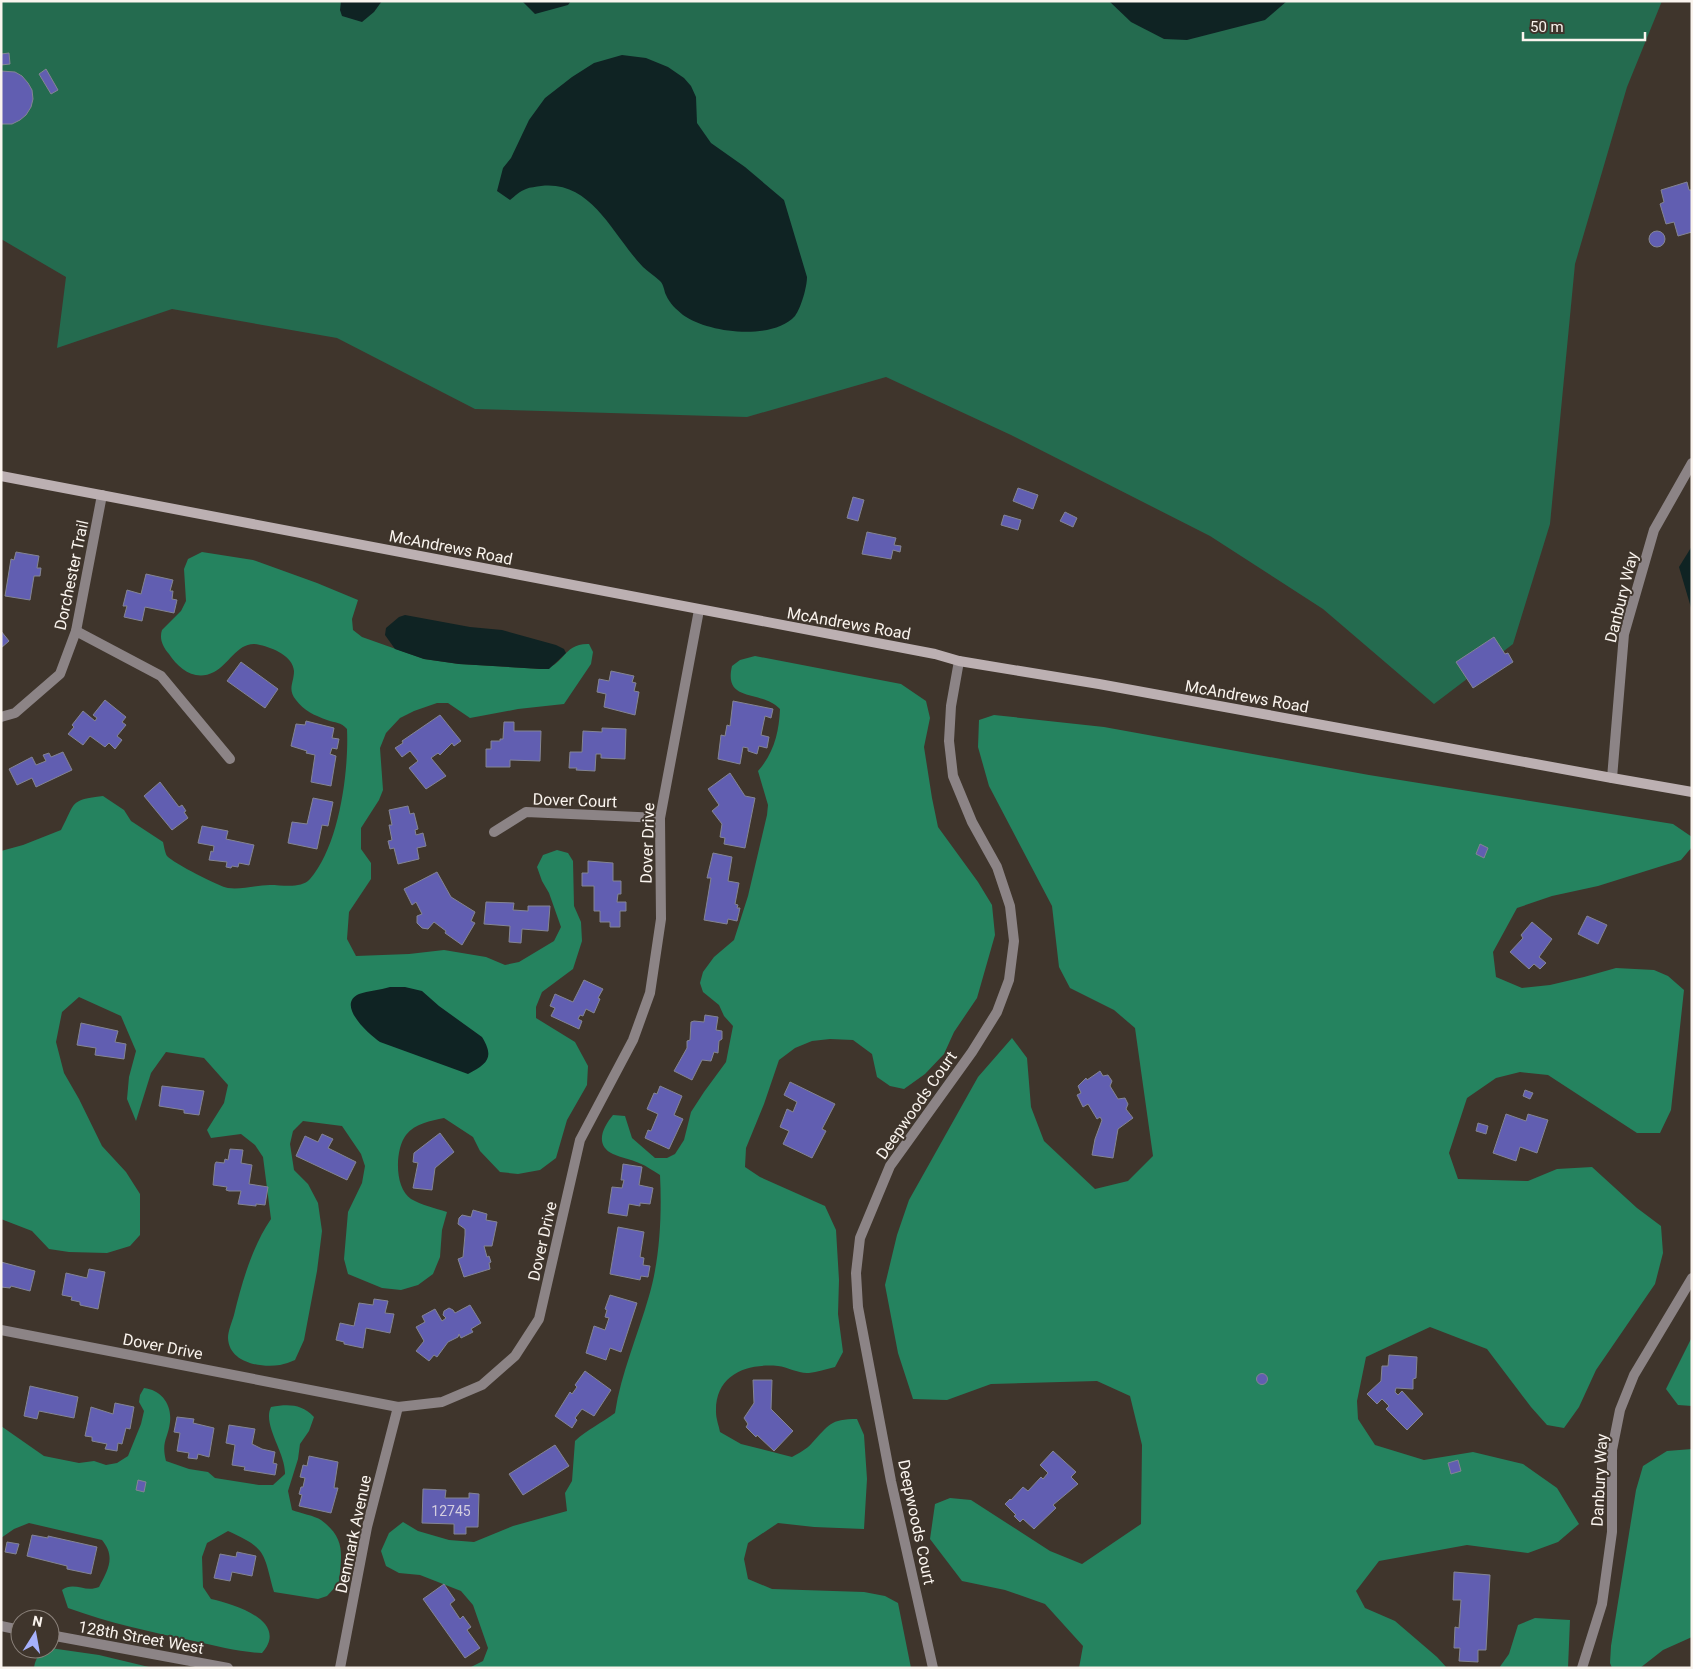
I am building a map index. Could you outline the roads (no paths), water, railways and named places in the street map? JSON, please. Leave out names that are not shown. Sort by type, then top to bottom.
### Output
[{"type":"main road","name":"McAndrews Road","points":[[1,476],[959,660],[1692,792]]},
{"type":"street","name":"Danbury Way","points":[[1612,778],[1624,634],[1654,530],[1692,463]]},
{"type":"street","name":"Dorchester Trail","points":[[1,717],[15,713],[60,674],[76,631],[102,495]]},
{"type":"street","name":"Dover Drive","points":[[1,1330],[398,1407],[442,1402],[482,1385],[515,1356],[539,1319],[580,1140],[633,1040],[650,993],[662,919],[660,818],[699,610]]},
{"type":"street","points":[[76,631],[161,676],[230,759]]},
{"type":"street","name":"Deepwoods Court","points":[[933,1668],[890,1471],[858,1306],[856,1273],[860,1238],[890,1166],[982,1036],[997,1012],[1009,980],[1014,942],[1010,906],[997,867],[972,822],[953,776],[949,741],[959,660]]},
{"type":"street","name":"Dover Court","points":[[494,832],[526,812],[660,818]]},
{"type":"street","name":"Danbury Way","points":[[1582,1668],[1602,1604],[1612,1532],[1612,1450],[1620,1410],[1634,1375],[1692,1278]]},
{"type":"street","name":"Denmark Avenue","points":[[340,1668],[367,1527],[398,1407]]},
{"type":"street","name":"128th Street West","points":[[60,1637],[228,1668]]},
{"type":"water","points":[[341,1],[382,1],[374,12],[362,22],[342,16],[340,10]]},
{"type":"water","points":[[522,1],[571,1],[568,5],[535,14]]},
{"type":"water","points":[[1109,1],[1287,1],[1265,20],[1187,40],[1164,39],[1131,22]]},
{"type":"water","points":[[622,55],[646,58],[668,67],[684,78],[691,86],[696,97],[697,123],[711,143],[745,167],[784,200],[807,277],[805,292],[799,308],[795,316],[785,324],[771,329],[740,332],[723,330],[694,321],[683,315],[673,306],[660,281],[643,267],[611,226],[588,201],[574,192],[559,186],[529,188],[510,200],[497,191],[503,168],[511,158],[529,120],[545,98],[594,63]]},
{"type":"water","points":[[1692,546],[1692,611],[1679,567]]},
{"type":"water","points":[[405,615],[470,627],[502,630],[556,645],[564,649],[566,653],[549,669],[459,664],[424,659],[395,649],[385,635],[386,628],[399,617]]},
{"type":"water","points":[[390,987],[405,987],[422,991],[439,1006],[482,1037],[488,1050],[487,1060],[468,1074],[380,1042],[357,1020],[352,1012],[351,1005],[353,999],[359,994]]}]
